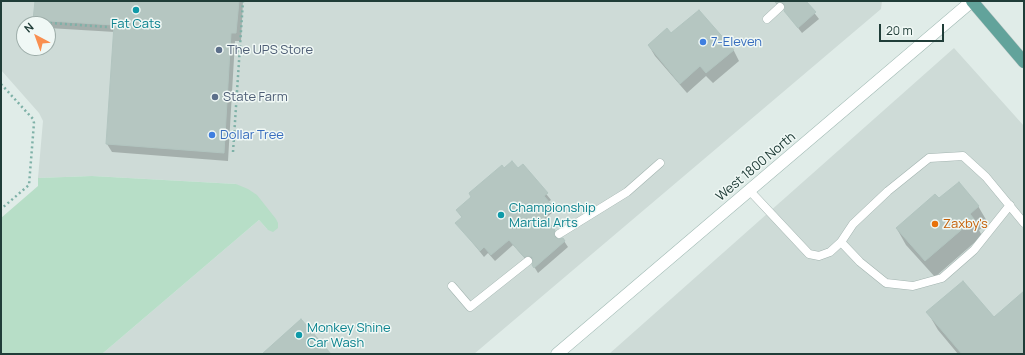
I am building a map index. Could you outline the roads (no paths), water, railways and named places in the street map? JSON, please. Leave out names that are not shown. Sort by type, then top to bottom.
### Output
[{"type":"main road","points":[[972,1],[1024,62]]},
{"type":"main road","name":"West 1800 North","points":[[557,354],[972,1]]},
{"type":"lane","points":[[767,19],[780,7]]},
{"type":"lane","points":[[750,191],[809,254],[819,256],[830,252],[841,242],[853,224],[888,191],[929,158],[963,156],[986,177],[1024,223]]},
{"type":"lane","points":[[559,234],[627,192],[660,163]]},
{"type":"lane","points":[[841,242],[860,262],[886,283],[913,286],[942,278],[974,250],[1010,205]]},
{"type":"lane","points":[[452,286],[470,307],[528,261]]},
{"type":"place","name":"Fat Cats","points":[[136,10]]},
{"type":"place","name":"7-Eleven","points":[[703,42]]},
{"type":"place","name":"The UPS Store","points":[[219,50]]},
{"type":"place","name":"State Farm","points":[[215,97]]},
{"type":"place","name":"Dollar Tree","points":[[212,135]]},
{"type":"place","name":"Championship Martial Arts","points":[[501,215]]},
{"type":"place","name":"Zaxby's","points":[[935,224]]},
{"type":"place","name":"Monkey Shine Car Wash","points":[[299,335]]}]
